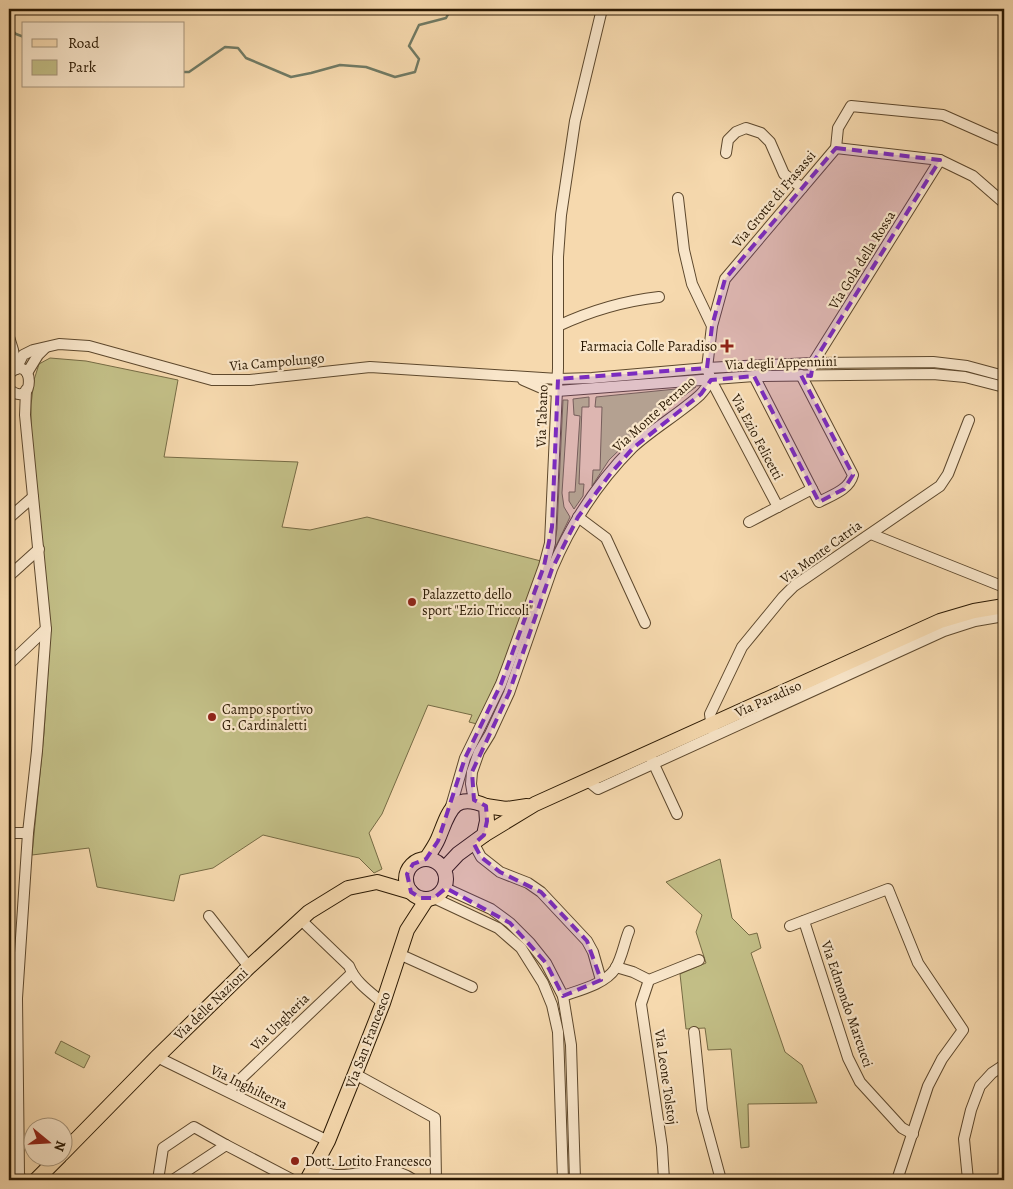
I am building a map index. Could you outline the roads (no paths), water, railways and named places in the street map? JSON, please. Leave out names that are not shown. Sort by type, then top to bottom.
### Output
[{"type":"main road","name":"Via Paradiso","points":[[535,804],[588,780],[651,758],[713,730],[940,621],[974,611],[1004,606]]},
{"type":"main road","points":[[426,859],[438,841],[450,810],[462,802],[480,803],[506,809],[535,804]]},
{"type":"main road","points":[[479,840],[487,821],[480,803]]},
{"type":"main road","points":[[444,869],[458,854],[535,804]]},
{"type":"main road","points":[[419,860],[436,861],[444,869],[446,882],[442,892],[422,896],[406,880],[409,869],[419,860]]},
{"type":"main road","name":"Via delle Nazioni","points":[[72,1144],[157,1057],[300,919],[348,888],[377,882],[422,896]]},
{"type":"main road","name":"Via San Francesco","points":[[311,1175],[328,1141],[355,1074],[383,1003],[407,930],[422,896]]},
{"type":"main road","points":[[36,1180],[50,1166]]},
{"type":"street","name":"Via Tabano","points":[[450,810],[465,758],[501,684],[544,566],[552,527],[558,379],[558,257],[567,167],[575,121],[602,9]]},
{"type":"street","points":[[836,148],[838,128],[851,106],[943,115],[1004,142]]},
{"type":"street","points":[[726,153],[728,140],[736,132],[746,128],[761,133],[770,142],[784,174],[802,188]]},
{"type":"street","name":"Via Grotte di Frasassi","points":[[707,368],[712,326],[725,278],[836,148],[940,160],[973,176],[1004,203]]},
{"type":"street","name":"Via Gola della Rossa","points":[[806,376],[940,160]]},
{"type":"street","points":[[678,198],[684,250],[692,284],[712,326]]},
{"type":"street","points":[[558,326],[602,308],[659,297]]},
{"type":"street","points":[[9,337],[13,350],[12,372],[22,370],[27,373],[30,384],[26,390],[20,393],[11,393]]},
{"type":"street","name":"Via Campolungo","points":[[12,372],[23,355],[33,350],[59,344],[89,346],[212,380],[250,380],[370,368],[558,379]]},
{"type":"street","points":[[27,373],[38,355],[45,348]]},
{"type":"street","name":"Via degli Appennini","points":[[558,379],[592,378],[707,368],[813,363],[933,362],[967,366],[1004,382]]},
{"type":"street","name":"Via Ezio Felicetti","points":[[707,368],[711,380],[778,507]]},
{"type":"street","name":"Via degli Appennini","points":[[557,391],[754,376],[933,374],[1004,382]]},
{"type":"street","points":[[754,376],[819,502],[844,489],[854,475],[806,376]]},
{"type":"street","name":"Via Campolungo","points":[[515,377],[546,390],[557,391]]},
{"type":"street","name":"Via Monte Petrano","points":[[578,517],[611,473],[633,448],[668,418],[701,394],[711,380]]},
{"type":"street","points":[[21,1180],[18,1174],[17,1031],[13,983],[37,751],[46,629],[25,415],[26,390]]},
{"type":"street","name":"Via Monte Catria","points":[[713,730],[710,714],[742,647],[783,597],[794,586],[940,486],[948,474],[969,420]]},
{"type":"street","points":[[749,522],[812,489]]},
{"type":"street","points":[[9,518],[33,497]]},
{"type":"street","points":[[480,803],[471,784],[472,772],[479,752],[510,693],[552,568],[578,517],[606,538],[645,623]]},
{"type":"street","points":[[871,534],[1004,587]]},
{"type":"street","points":[[9,576],[39,549]]},
{"type":"street","points":[[713,730],[944,631],[975,621],[1004,616]]},
{"type":"street","points":[[9,664],[46,629]]},
{"type":"street","points":[[651,758],[677,814]]},
{"type":"street","points":[[9,833],[28,834]]},
{"type":"street","points":[[479,840],[481,857],[500,872],[528,883],[541,892],[587,941],[593,952],[601,980]]},
{"type":"street","points":[[444,888],[491,909],[510,923],[546,963],[563,996],[571,1045],[575,1180]]},
{"type":"street","points":[[790,926],[888,889],[918,962],[963,1030],[942,1059],[928,1086],[897,1180]]},
{"type":"street","points":[[422,896],[498,928],[521,948],[533,964],[543,983],[552,1005],[558,1032],[563,1180]]},
{"type":"street","points":[[209,916],[250,967]]},
{"type":"street","points":[[300,919],[349,966],[352,973],[364,987],[383,1003]]},
{"type":"street","name":"Via Edmondo Marcucci","points":[[804,921],[848,1058],[860,1082],[902,1128],[913,1134]]},
{"type":"street","points":[[563,996],[581,990],[610,976],[616,967],[628,931]]},
{"type":"street","points":[[399,954],[472,987]]},
{"type":"street","points":[[616,967],[633,972],[649,980],[699,960]]},
{"type":"street","name":"Via Ungheria","points":[[228,1091],[352,973]]},
{"type":"street","name":"Via Leone Tolstoj","points":[[649,980],[641,1004],[662,1147],[664,1180]]},
{"type":"street","points":[[9,1040],[17,1031]]},
{"type":"street","points":[[694,1032],[702,1110],[721,1180]]},
{"type":"street","name":"Via Inghilterra","points":[[157,1057],[328,1141]]},
{"type":"street","points":[[968,1180],[964,1139],[971,1110],[980,1086],[992,1073],[1004,1065]]},
{"type":"street","points":[[355,1074],[435,1118],[436,1180]]},
{"type":"street","points":[[158,1180],[163,1148],[194,1126],[293,1180]]},
{"type":"street","points":[[173,1180],[226,1145]]},
{"type":"street","points":[[311,1175],[338,1175],[388,1169],[402,1172],[414,1180]]},
{"type":"waterway","points":[[185,72],[189,72],[225,47],[238,48],[246,58],[291,77],[340,65],[366,67],[395,77],[415,72],[419,59],[409,46],[419,25],[446,18],[451,9]]},
{"type":"waterway","points":[[9,28],[22,36]]},
{"type":"place","name":"Farmacia Colle Paradiso","points":[[727,346]]},
{"type":"place","name":"Palazzetto dello sport \"Ezio Triccoli\"","points":[[412,602]]},
{"type":"place","name":"Campo sportivo G. Cardinaletti","points":[[212,717]]},
{"type":"place","name":"Dott. Lotito Francesco","points":[[295,1161]]}]
